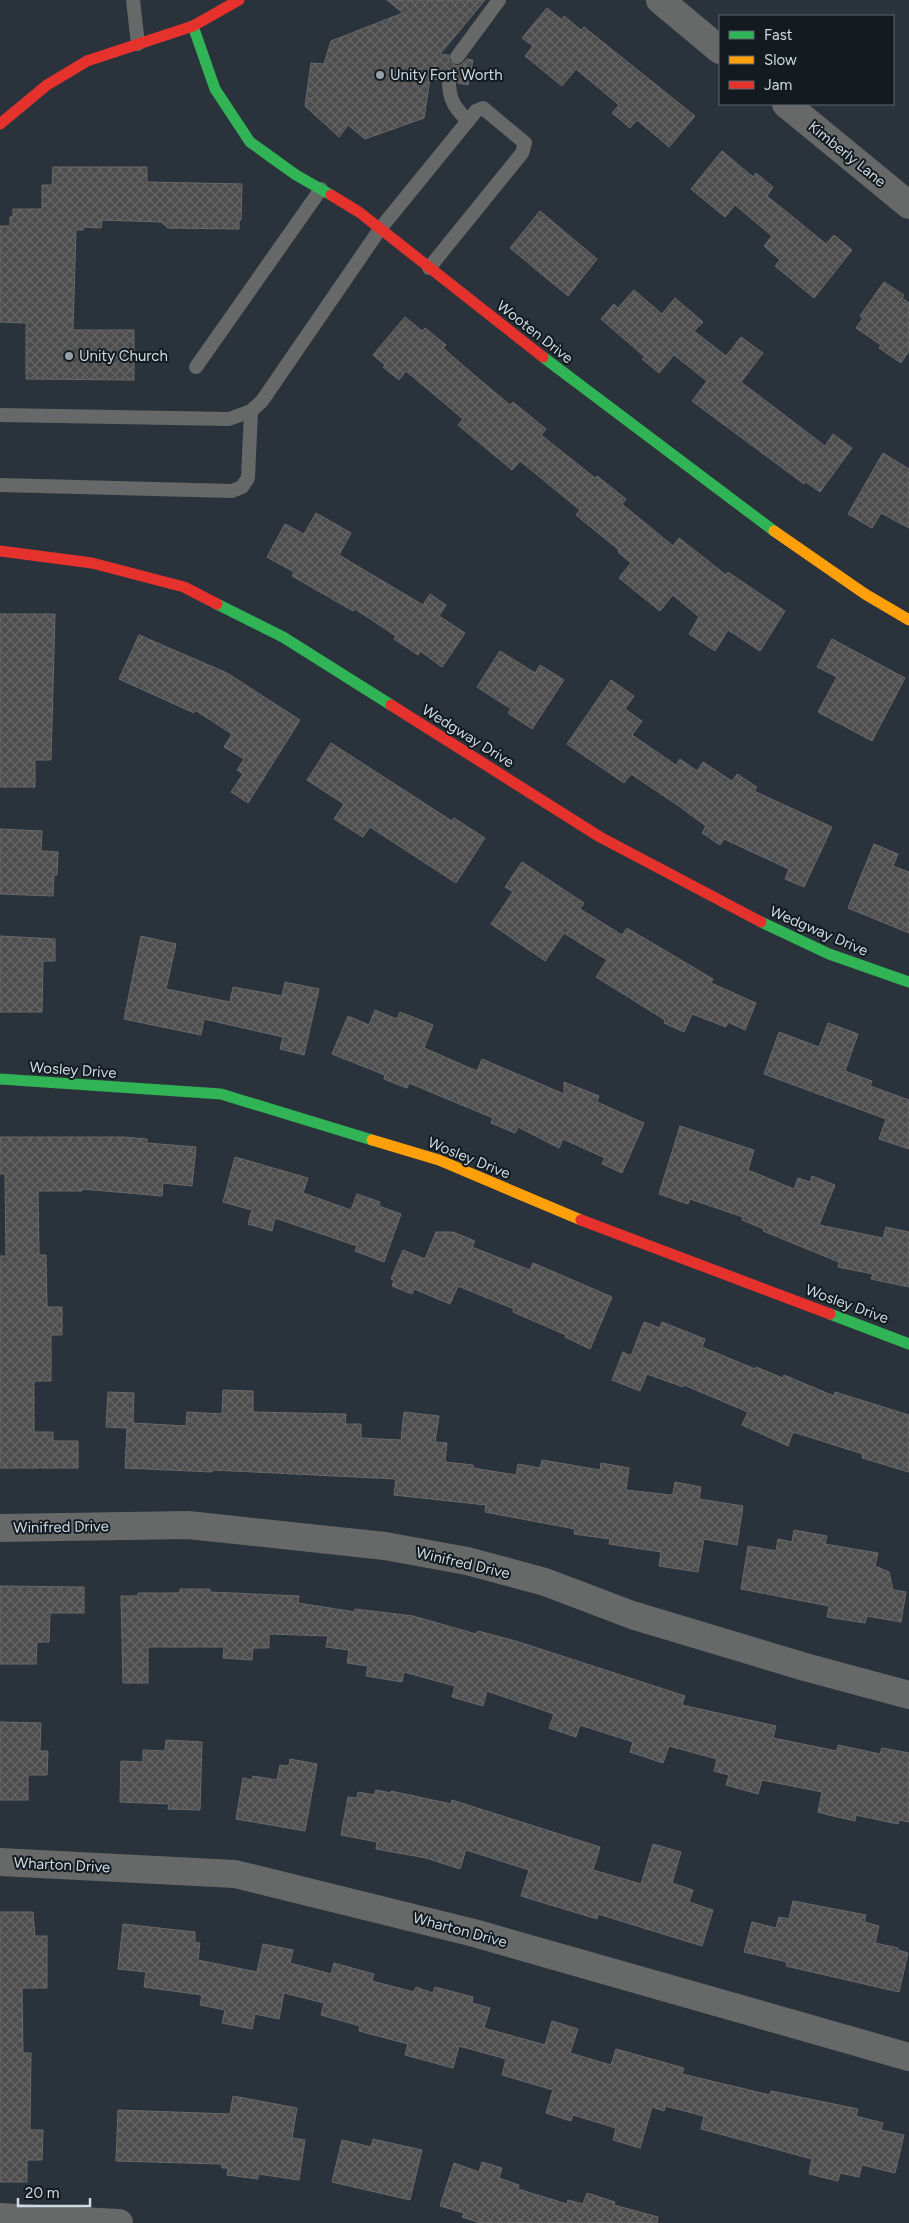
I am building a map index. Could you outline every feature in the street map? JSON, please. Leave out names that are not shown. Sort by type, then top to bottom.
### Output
[{"type":"street","points":[[0,124],[47,85],[87,61],[193,26],[239,0]]},
{"type":"street","points":[[660,0],[719,49]]},
{"type":"street","name":"Wooten Drive","points":[[193,26],[214,89],[250,142],[358,212],[589,393],[755,517],[864,594],[909,620]]},
{"type":"street","points":[[6,101],[18,110]]},
{"type":"street","name":"Kimberly Lane","points":[[787,105],[909,205]]},
{"type":"street","name":"Wedgway Drive","points":[[0,552],[92,563],[184,587],[283,637],[600,837],[744,914],[829,954],[909,982]]},
{"type":"street","name":"Wosley Drive","points":[[0,1079],[221,1094],[439,1160],[600,1228],[909,1344]]},
{"type":"street","name":"Winifred Drive","points":[[0,1528],[188,1525],[385,1546],[467,1561],[545,1582],[632,1615],[805,1667],[909,1694]]},
{"type":"street","name":"Wharton Drive","points":[[0,1862],[234,1874],[474,1933],[909,2057]]},
{"type":"street","points":[[0,2217],[119,2223]]},
{"type":"lane","points":[[133,0],[138,44]]},
{"type":"lane","points":[[456,57],[499,0]]},
{"type":"lane","points":[[449,82],[449,96],[454,107],[468,121]]},
{"type":"lane","points":[[0,415],[229,419],[251,411],[262,401],[380,229],[476,111],[483,108],[525,142],[522,152],[429,268]]},
{"type":"lane","points":[[196,367],[321,189]]},
{"type":"lane","points":[[0,485],[232,491],[242,487],[248,478],[251,411]]},
{"type":"building","points":[[387,0],[485,0],[440,54],[449,55],[449,61],[456,66],[461,65],[467,59],[473,60],[468,85],[458,83],[456,77],[449,73],[444,75],[441,80],[430,79],[424,118],[365,139],[348,125],[339,137],[305,106],[311,63],[324,64],[331,41],[403,13]]},
{"type":"building","points":[[547,8],[562,20],[564,16],[581,30],[584,27],[695,116],[669,147],[637,120],[630,128],[612,113],[619,105],[576,69],[562,86],[525,56],[533,46],[522,38]]},
{"type":"building","points":[[722,151],[753,177],[756,173],[773,187],[767,196],[826,244],[834,235],[852,250],[814,298],[775,266],[780,260],[764,246],[772,236],[735,205],[725,217],[691,189]]},
{"type":"building","points":[[53,167],[147,167],[147,182],[242,184],[239,229],[168,228],[161,222],[102,220],[101,228],[83,227],[83,230],[76,230],[73,330],[134,330],[134,380],[26,379],[26,323],[0,322],[0,226],[10,226],[10,217],[13,217],[13,209],[42,209],[42,185],[52,185]]},
{"type":"building","points":[[540,211],[597,259],[568,296],[510,248]]},
{"type":"building","points":[[884,282],[904,295],[902,298],[909,303],[909,351],[901,363],[879,348],[881,345],[856,328],[863,318],[860,316]]},
{"type":"building","points":[[634,290],[662,314],[675,298],[703,322],[694,331],[726,356],[741,337],[763,353],[741,382],[825,446],[833,434],[852,448],[820,492],[806,482],[804,484],[692,401],[707,381],[674,355],[659,373],[642,359],[645,357],[601,319],[614,304],[618,308]]},
{"type":"building","points":[[405,317],[422,331],[425,328],[446,345],[443,348],[510,405],[513,402],[546,429],[541,435],[595,478],[597,476],[626,499],[622,504],[673,546],[679,538],[726,575],[728,572],[785,611],[760,651],[728,630],[715,651],[689,634],[699,617],[673,595],[660,611],[619,578],[631,563],[618,552],[619,550],[576,515],[580,510],[520,461],[512,470],[458,425],[463,419],[406,371],[399,380],[383,367],[385,365],[373,355]]},
{"type":"building","points":[[883,453],[909,469],[909,528],[881,513],[872,528],[848,514]]},
{"type":"building","points":[[316,513],[351,533],[339,555],[423,605],[430,594],[446,605],[439,616],[465,633],[442,667],[420,651],[418,655],[394,639],[396,636],[355,609],[353,611],[292,576],[294,572],[267,557],[285,524],[304,534]]},
{"type":"building","points":[[0,614],[55,614],[51,760],[35,760],[35,787],[0,787]]},
{"type":"building","points":[[139,635],[227,673],[300,720],[248,803],[231,792],[243,774],[237,770],[244,759],[224,747],[232,734],[195,710],[194,713],[119,679]]},
{"type":"building","points":[[832,639],[905,678],[872,741],[818,712],[837,677],[817,667]]},
{"type":"building","points":[[500,651],[535,673],[540,665],[564,680],[532,729],[508,713],[511,709],[477,687]]},
{"type":"building","points":[[611,680],[634,696],[625,709],[642,721],[632,735],[676,765],[680,759],[697,771],[703,762],[732,781],[737,774],[757,787],[754,791],[832,827],[804,887],[785,879],[789,869],[724,839],[720,845],[702,833],[706,826],[631,774],[624,783],[567,744]]},
{"type":"building","points":[[331,743],[452,821],[454,818],[485,838],[456,883],[370,827],[363,837],[334,819],[344,804],[307,780]]},
{"type":"building","points":[[0,829],[42,831],[41,851],[58,852],[57,875],[54,875],[53,896],[0,894]]},
{"type":"building","points":[[874,844],[898,854],[893,866],[909,872],[909,933],[848,908]]},
{"type":"building","points":[[522,862],[584,903],[580,909],[622,935],[627,928],[713,979],[711,983],[756,1003],[745,1030],[728,1022],[726,1027],[692,1014],[684,1032],[664,1023],[665,1020],[596,977],[607,960],[564,933],[545,961],[491,924],[513,892],[505,887]]},
{"type":"building","points":[[0,936],[55,939],[55,961],[43,961],[42,1012],[0,1012]]},
{"type":"building","points":[[141,936],[176,944],[166,989],[230,1002],[233,987],[282,996],[285,982],[319,989],[304,1055],[280,1049],[283,1037],[204,1019],[201,1035],[124,1019]]},
{"type":"building","points":[[375,1010],[397,1019],[400,1012],[433,1025],[424,1048],[477,1071],[482,1059],[564,1094],[564,1082],[599,1096],[597,1102],[644,1123],[622,1173],[602,1164],[605,1158],[563,1139],[559,1148],[518,1127],[515,1133],[491,1123],[493,1118],[409,1083],[407,1088],[384,1079],[385,1075],[332,1054],[348,1016],[369,1025]]},
{"type":"building","points":[[828,1023],[858,1034],[845,1071],[872,1081],[870,1086],[909,1100],[909,1149],[879,1139],[886,1119],[764,1074],[779,1032],[819,1047]]},
{"type":"building","points":[[680,1126],[754,1150],[748,1170],[794,1189],[798,1178],[810,1182],[812,1176],[835,1185],[819,1225],[883,1238],[886,1227],[909,1232],[909,1287],[871,1279],[873,1274],[838,1267],[839,1262],[763,1231],[764,1229],[742,1220],[743,1217],[690,1199],[688,1204],[659,1194]]},
{"type":"building","points":[[0,1137],[123,1137],[147,1139],[147,1143],[196,1147],[192,1186],[163,1183],[162,1196],[82,1189],[82,1191],[38,1191],[39,1255],[46,1255],[47,1307],[62,1307],[62,1335],[51,1335],[51,1381],[34,1381],[34,1432],[53,1432],[53,1441],[78,1441],[78,1468],[0,1468],[0,1256],[6,1256],[5,1174],[0,1174]]},
{"type":"building","points":[[235,1157],[308,1178],[303,1193],[351,1210],[357,1194],[380,1202],[379,1206],[401,1214],[384,1262],[355,1251],[357,1246],[275,1218],[272,1231],[248,1224],[252,1210],[223,1202]]},
{"type":"building","points":[[436,1232],[453,1232],[475,1241],[472,1247],[530,1270],[533,1263],[612,1297],[590,1349],[565,1337],[566,1335],[513,1312],[514,1309],[458,1286],[450,1304],[414,1289],[412,1294],[392,1286],[394,1280],[391,1279],[403,1250],[425,1259]]},
{"type":"building","points":[[644,1322],[660,1328],[662,1322],[705,1339],[702,1347],[755,1369],[756,1367],[783,1378],[784,1375],[834,1396],[835,1392],[909,1415],[909,1472],[862,1458],[863,1454],[793,1432],[788,1446],[742,1425],[748,1412],[684,1385],[683,1387],[647,1374],[640,1391],[612,1380],[623,1352],[631,1356]]},
{"type":"building","points":[[223,1390],[253,1391],[253,1412],[346,1414],[345,1424],[361,1424],[361,1438],[401,1440],[404,1412],[439,1416],[435,1442],[447,1443],[445,1462],[473,1465],[473,1468],[516,1475],[518,1464],[540,1468],[542,1460],[600,1470],[601,1463],[629,1468],[626,1490],[671,1495],[673,1494],[675,1482],[701,1487],[699,1499],[743,1506],[737,1545],[704,1539],[698,1572],[659,1566],[661,1552],[609,1544],[610,1539],[574,1534],[575,1529],[485,1512],[486,1505],[394,1495],[396,1479],[213,1470],[212,1472],[125,1468],[127,1428],[106,1427],[108,1392],[134,1393],[133,1423],[186,1426],[187,1412],[222,1414]]},
{"type":"building","points":[[794,1530],[827,1536],[825,1544],[878,1553],[875,1566],[889,1572],[893,1590],[906,1592],[901,1622],[867,1616],[865,1623],[827,1617],[829,1606],[741,1589],[748,1546],[776,1551],[778,1539],[792,1542]]},
{"type":"building","points":[[0,1586],[84,1587],[84,1613],[50,1613],[49,1642],[37,1642],[36,1664],[0,1664]]},
{"type":"building","points":[[180,1589],[210,1589],[210,1592],[299,1596],[298,1603],[355,1612],[355,1609],[413,1616],[476,1634],[478,1631],[519,1642],[685,1696],[682,1705],[776,1726],[773,1738],[837,1751],[838,1745],[880,1754],[882,1748],[909,1753],[909,1822],[899,1820],[898,1824],[856,1815],[855,1821],[818,1812],[822,1792],[762,1780],[758,1794],[726,1785],[729,1775],[714,1771],[717,1759],[669,1746],[663,1763],[630,1752],[633,1742],[580,1725],[576,1737],[549,1728],[554,1714],[487,1691],[483,1706],[452,1697],[455,1686],[404,1672],[402,1682],[366,1676],[368,1666],[347,1663],[349,1650],[326,1647],[328,1636],[269,1634],[269,1648],[253,1648],[252,1660],[223,1658],[224,1647],[148,1647],[148,1683],[123,1683],[121,1596],[138,1596],[138,1593],[180,1593]]},
{"type":"building","points":[[0,1722],[41,1723],[40,1751],[48,1751],[47,1775],[28,1775],[28,1800],[0,1800]]},
{"type":"building","points":[[166,1740],[202,1742],[200,1810],[168,1809],[169,1804],[120,1802],[121,1761],[143,1762],[143,1750],[165,1751]]},
{"type":"building","points":[[290,1759],[317,1764],[305,1831],[236,1819],[243,1778],[252,1780],[253,1776],[277,1780],[280,1765],[289,1766]]},
{"type":"building","points":[[376,1790],[391,1793],[391,1791],[451,1804],[452,1800],[600,1847],[593,1870],[641,1884],[653,1844],[681,1852],[672,1883],[693,1890],[689,1902],[713,1910],[702,1946],[598,1914],[597,1919],[521,1896],[529,1870],[466,1850],[460,1869],[426,1858],[376,1849],[377,1842],[341,1835],[348,1797],[357,1798],[358,1792],[374,1795]]},
{"type":"building","points":[[793,1901],[866,1915],[864,1922],[879,1926],[875,1943],[898,1948],[898,1950],[908,1953],[899,1992],[786,1966],[787,1962],[744,1952],[752,1922],[776,1928],[779,1917],[789,1919]]},
{"type":"building","points":[[0,1912],[33,1912],[35,1936],[47,1936],[47,1988],[22,1988],[23,2053],[31,2053],[30,2130],[43,2130],[42,2160],[27,2160],[27,2182],[0,2182]]},
{"type":"building","points":[[123,1924],[195,1932],[195,1942],[200,1943],[198,1960],[257,1972],[263,1944],[293,1950],[290,1963],[331,1974],[334,1963],[374,1974],[372,1981],[414,1992],[416,1987],[433,1993],[435,1987],[473,1997],[472,2003],[490,2008],[484,2028],[545,2045],[552,2021],[578,2029],[570,2053],[611,2065],[616,2049],[684,2068],[682,2074],[770,2095],[771,2091],[858,2109],[856,2116],[883,2123],[881,2130],[904,2135],[895,2173],[862,2165],[859,2177],[840,2173],[838,2181],[809,2174],[812,2159],[701,2129],[704,2116],[665,2106],[664,2111],[652,2107],[640,2148],[613,2140],[616,2128],[573,2115],[571,2121],[546,2113],[553,2090],[502,2075],[506,2059],[459,2046],[453,2068],[405,2055],[408,2044],[359,2031],[360,2026],[321,2015],[324,2003],[284,1993],[279,2019],[255,2014],[252,2029],[222,2023],[225,2010],[200,2005],[202,1995],[144,1987],[146,1972],[118,1969]]},
{"type":"building","points":[[233,2096],[297,2108],[292,2138],[305,2140],[299,2180],[258,2174],[258,2179],[227,2175],[228,2168],[222,2168],[222,2164],[116,2161],[118,2110],[230,2114]]},
{"type":"building","points":[[373,2139],[422,2150],[410,2200],[332,2182],[342,2140],[371,2147]]},
{"type":"building","points":[[482,2162],[502,2168],[499,2178],[519,2185],[518,2189],[567,2204],[568,2200],[583,2204],[587,2193],[615,2202],[614,2205],[658,2217],[657,2223],[480,2223],[462,2217],[464,2213],[440,2206],[454,2163],[479,2172]]},
{"type":"traffic: fast","points":[[193,26],[215,89],[250,142],[296,175],[331,195]]},
{"type":"traffic: fast","points":[[543,357],[774,531]]},
{"type":"traffic: fast","points":[[217,604],[283,637],[391,705]]},
{"type":"traffic: fast","points":[[761,922],[829,954],[909,982]]},
{"type":"traffic: fast","points":[[0,1079],[221,1094],[372,1140]]},
{"type":"traffic: fast","points":[[830,1314],[909,1344]]},
{"type":"traffic: slow","points":[[774,531],[865,594],[909,620]]},
{"type":"traffic: slow","points":[[372,1140],[439,1160],[581,1220]]},
{"type":"traffic: jam","points":[[0,124],[47,85],[87,61],[193,26],[239,0]]},
{"type":"traffic: jam","points":[[331,195],[359,212],[543,357]]},
{"type":"traffic: jam","points":[[0,551],[92,563],[184,587],[217,604]]},
{"type":"traffic: jam","points":[[391,705],[600,837],[761,922]]},
{"type":"traffic: jam","points":[[581,1220],[830,1314]]},
{"type":"place","name":"Unity Fort Worth","points":[[380,75]]},
{"type":"place","name":"Unity Church","points":[[69,356]]}]
